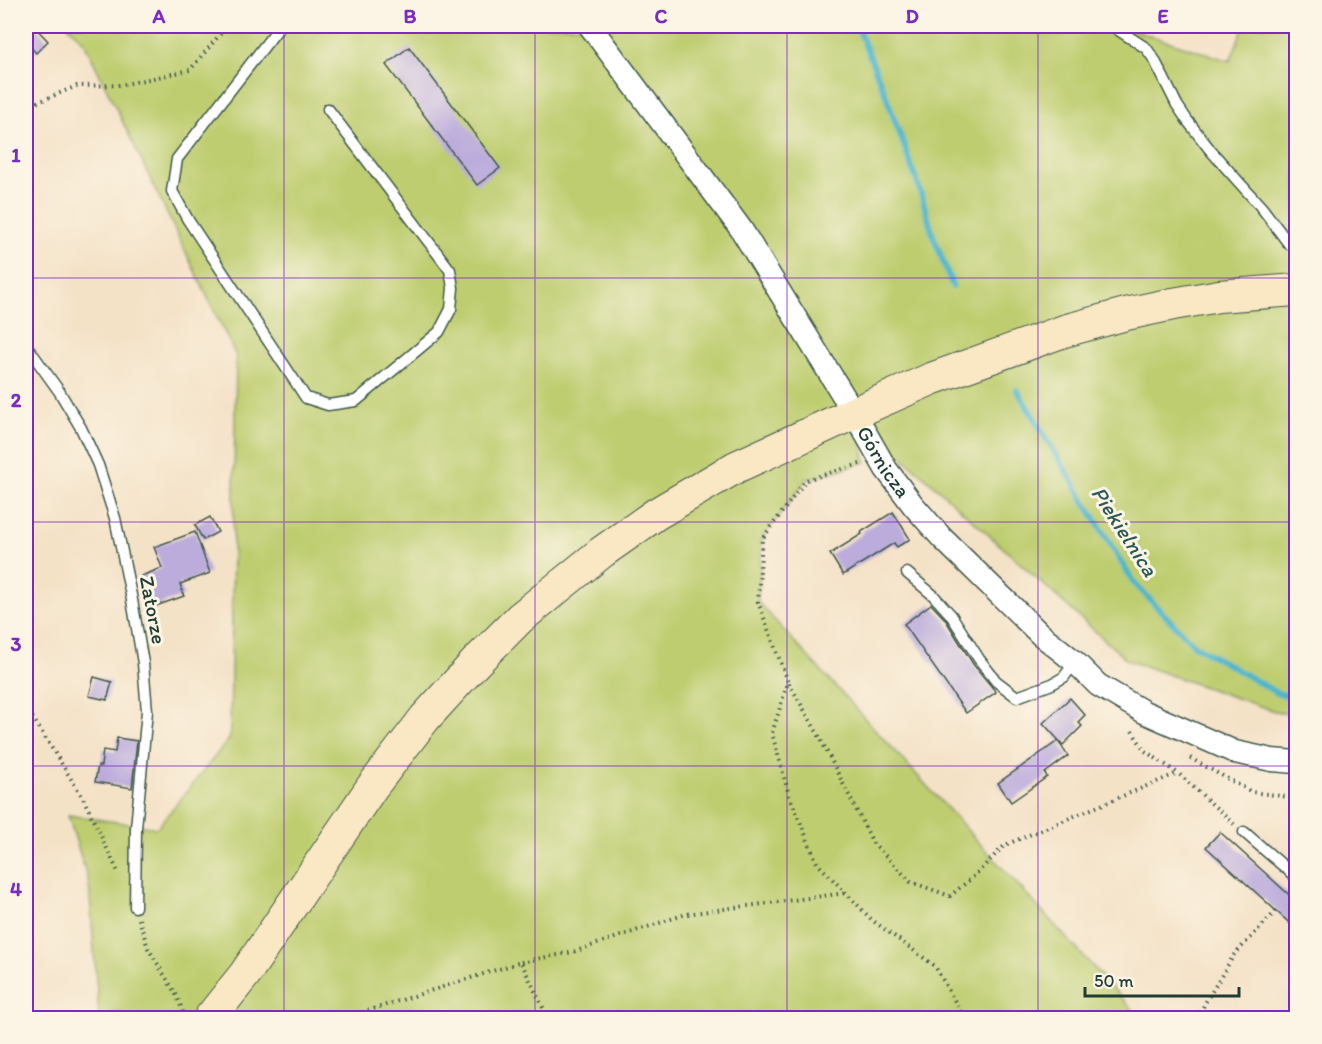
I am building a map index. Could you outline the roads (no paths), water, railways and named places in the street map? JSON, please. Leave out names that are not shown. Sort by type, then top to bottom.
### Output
[{"type":"main road","points":[[210,1018],[245,974],[372,787],[425,718],[520,618],[602,552],[656,514],[736,467],[854,413],[931,379],[1064,331],[1173,304],[1219,296],[1296,290]]},
{"type":"street","name":"Górnicza","points":[[590,26],[741,229],[854,413],[886,470],[942,538],[1040,634],[1075,662],[1098,685],[1144,712],[1234,752],[1272,760],[1296,762]]},
{"type":"lane","points":[[280,26],[177,159],[172,192],[188,220],[306,398],[328,405],[356,401],[439,332],[451,309],[453,288],[450,270],[328,109]]},
{"type":"lane","points":[[1112,26],[1146,48],[1187,120],[1211,151],[1262,208],[1289,244]]},
{"type":"lane","name":"Zatorze","points":[[26,345],[59,391],[81,428],[98,465],[115,518],[132,600],[143,663],[147,711],[136,828],[135,907]]},
{"type":"lane","points":[[908,573],[951,615],[996,681],[1017,697],[1064,677],[1075,662]]},
{"type":"lane","points":[[1244,832],[1296,878]]},
{"type":"waterway","name":"Piekielnica","points":[[857,26],[885,93],[953,287]]},
{"type":"waterway","name":"Piekielnica","points":[[1017,390],[1134,583],[1194,645],[1277,693],[1296,697]]}]
